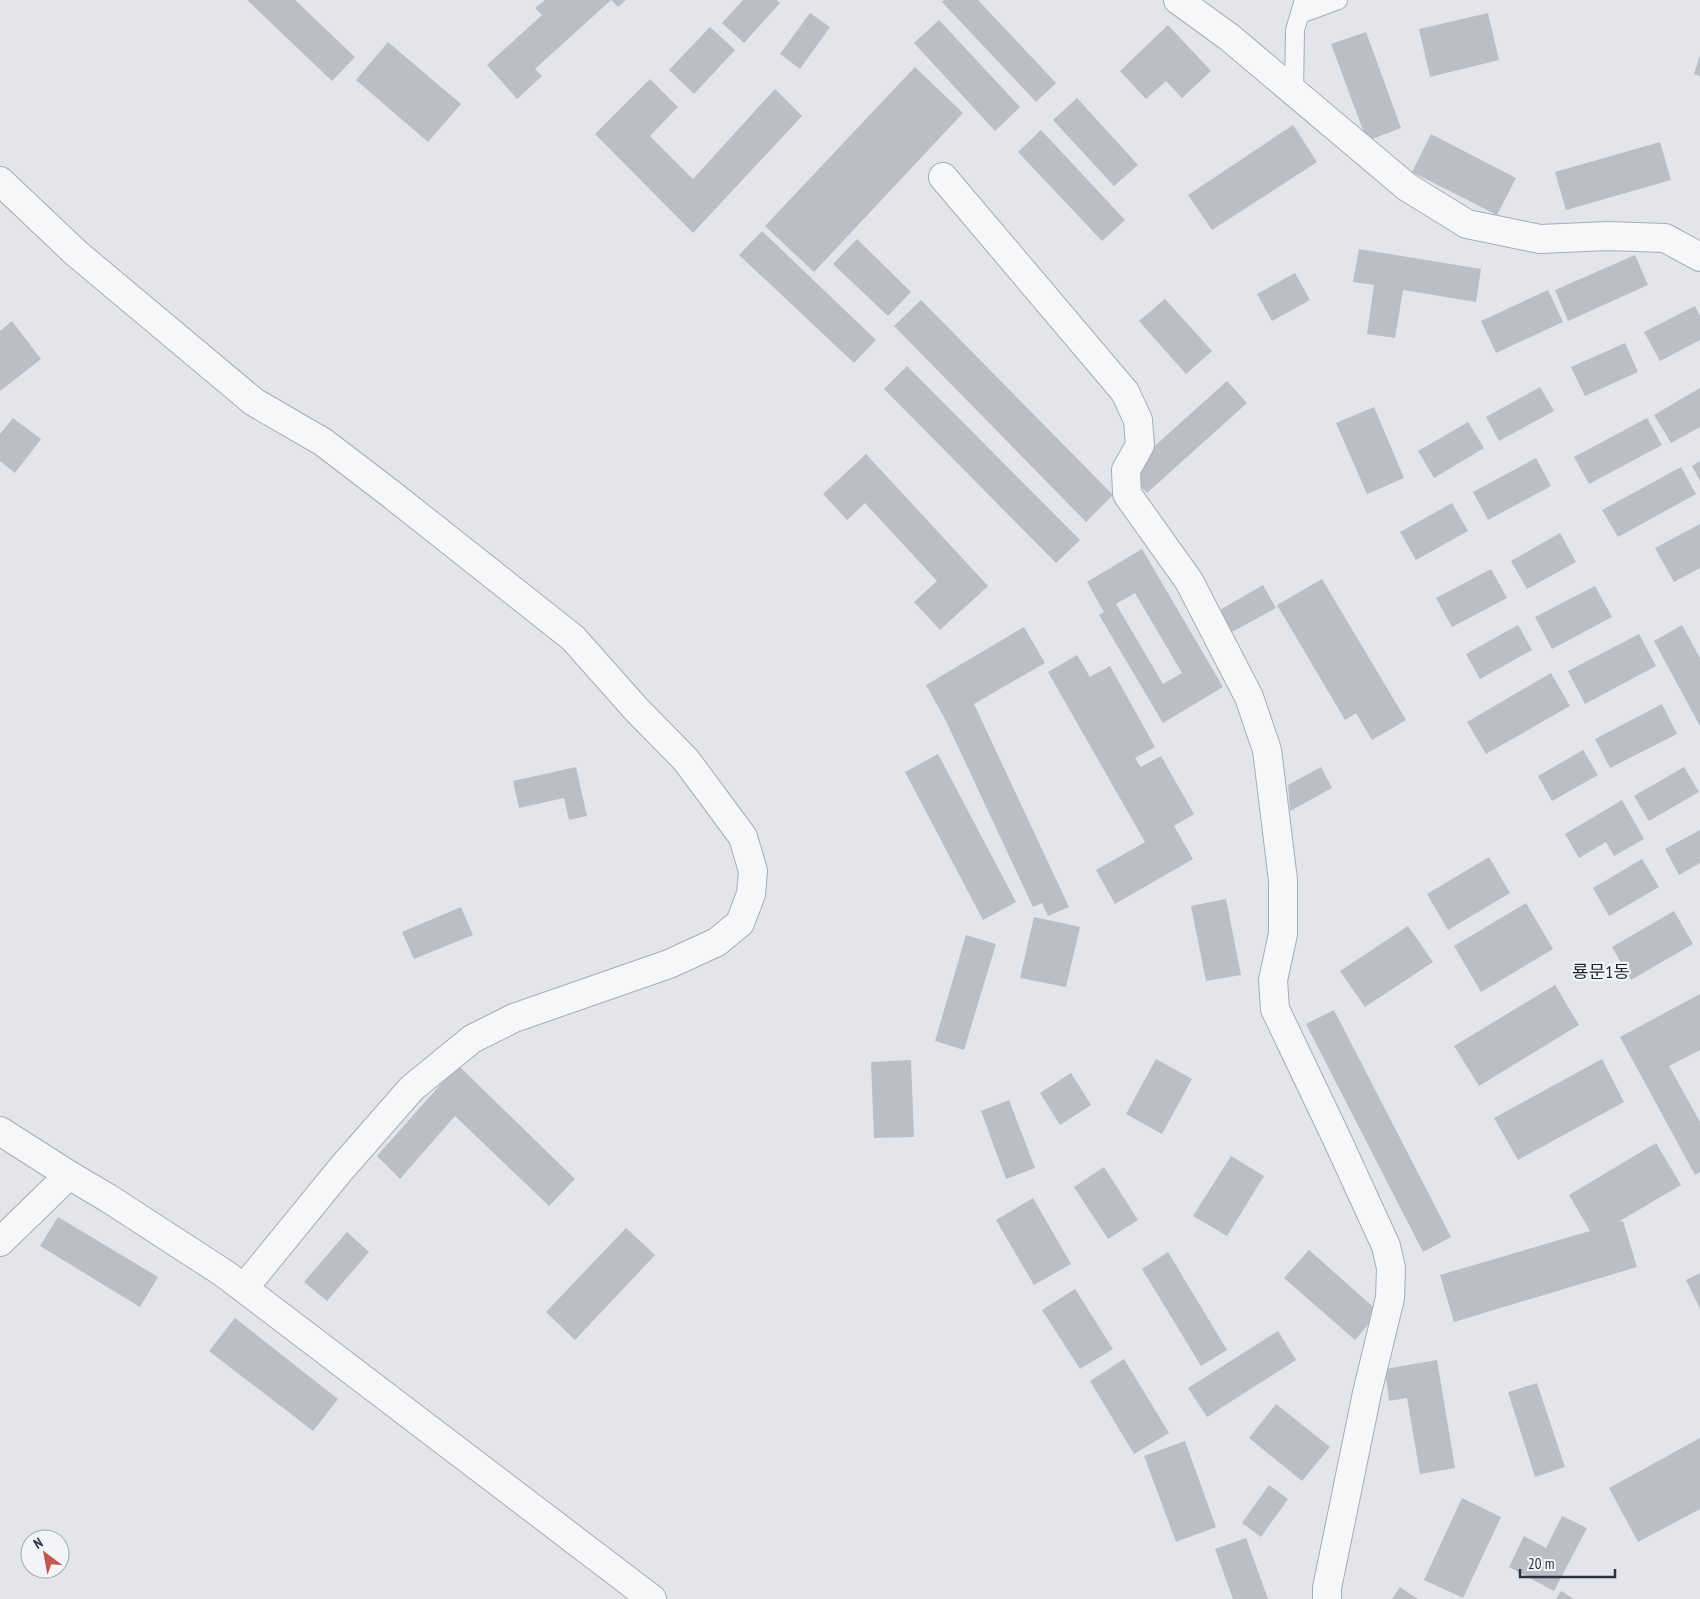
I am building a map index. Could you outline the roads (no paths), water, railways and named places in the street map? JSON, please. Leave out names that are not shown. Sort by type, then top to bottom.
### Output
[{"type":"street","points":[[1178,0],[1229,37],[1407,187],[1467,224],[1540,239],[1608,236],[1665,238],[1700,258]]},
{"type":"street","points":[[943,177],[1125,392],[1138,420],[1140,446],[1126,470],[1127,494],[1189,581],[1249,697],[1266,750],[1283,880],[1283,934],[1273,980],[1275,1009],[1386,1246],[1391,1268],[1390,1298],[1365,1402],[1326,1599]]},
{"type":"street","points":[[0,181],[76,253],[254,402],[330,448],[573,638],[636,709],[686,760],[742,837],[753,871],[751,894],[740,923],[717,942],[669,964],[514,1018],[472,1039],[412,1088],[341,1169],[244,1288]]},
{"type":"street","points":[[0,1131],[225,1274],[652,1599]]},
{"type":"street","points":[[0,1242],[69,1175]]},
{"type":"lane","points":[[1294,92],[1295,30],[1302,7],[1338,0]]},
{"type":"district","name":"룡문1동","points":[[1601,972]]}]
